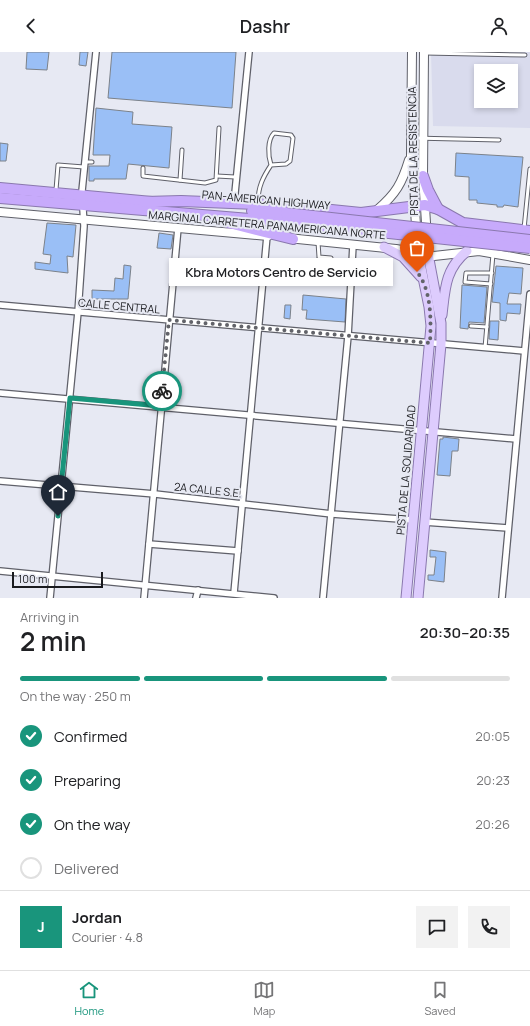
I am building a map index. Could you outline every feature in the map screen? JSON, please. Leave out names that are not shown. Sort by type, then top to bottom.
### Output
[{"type":"highway","points":[[424,176],[428,190],[438,209]]},
{"type":"highway","name":"PAN-AMERICAN HIGHWAY","points":[[0,188],[55,193],[82,200],[198,216],[286,217],[530,248]]},
{"type":"highway","name":"PAN-AMERICAN HIGHWAY","points":[[0,198],[145,202],[530,240]]},
{"type":"highway","points":[[145,202],[181,200],[258,204],[361,213],[420,206],[438,209],[463,223],[527,231]]},
{"type":"highway","points":[[198,216],[293,238]]},
{"type":"main road","points":[[384,247],[403,257],[423,280]]},
{"type":"main road","points":[[441,323],[448,277],[452,266],[467,251]]},
{"type":"main road","name":"PISTA DE LA RESISTENCIA","points":[[418,253],[430,317],[430,343]]},
{"type":"main road","name":"PISTA DE LA RESISTENCIA","points":[[428,254],[441,323],[441,344]]},
{"type":"main road","name":"PISTA DE LA SOLIDARIDAD","points":[[406,598],[430,343]]},
{"type":"main road","name":"PISTA DE LA SOLIDARIDAD","points":[[418,598],[441,344]]},
{"type":"street","points":[[50,598],[78,312],[84,219],[82,200],[96,52]]},
{"type":"street","points":[[234,203],[235,177],[249,52]]},
{"type":"street","name":"PISTA DE LA RESISTENCIA","points":[[412,52],[411,155],[428,254]]},
{"type":"street","name":"PISTA DE LA RESISTENCIA","points":[[418,253],[420,206],[424,176],[424,53]]},
{"type":"street","points":[[377,210],[396,192],[404,177],[411,155]]},
{"type":"street","name":"MARGINAL CARRETERA PANAMERICANA NORTE","points":[[0,212],[384,247],[439,256],[467,251],[479,251],[511,259],[530,260]]},
{"type":"street","points":[[144,598],[155,494],[161,406],[178,228]]},
{"type":"street","points":[[234,593],[257,328],[267,236]]},
{"type":"street","points":[[323,598],[348,336],[354,245]]},
{"type":"street","points":[[479,251],[530,255]]},
{"type":"street","points":[[502,598],[530,294]]},
{"type":"street","name":"CALLE CENTRAL","points":[[0,305],[524,351]]},
{"type":"street","points":[[0,392],[516,439]]},
{"type":"street","name":"2A CALLE S.E.","points":[[0,481],[155,494],[332,514],[413,520]]},
{"type":"street","points":[[424,522],[508,528]]},
{"type":"street","points":[[149,544],[238,551]]},
{"type":"street","points":[[0,571],[274,598]]},
{"type":"street","points":[[196,598],[198,590]]},
{"type":"lane","points":[[424,53],[526,55]]},
{"type":"lane","points":[[143,168],[143,176],[210,182],[216,180],[219,128]]},
{"type":"lane","points":[[258,204],[258,190],[262,178],[270,165],[269,159],[272,135],[291,135],[293,138],[290,161],[286,164],[270,165]]},
{"type":"lane","points":[[411,138],[499,140]]},
{"type":"lane","points":[[180,180],[182,150]]},
{"type":"lane","points":[[55,193],[58,164],[85,164],[92,162]]},
{"type":"lane","points":[[527,231],[530,169]]},
{"type":"lane","points":[[217,176],[235,177]]},
{"type":"lane","points":[[318,242],[319,257],[330,258]]},
{"type":"lane","points":[[485,348],[493,254]]},
{"type":"lane","points":[[491,284],[465,282],[466,273],[492,273]]},
{"type":"lane","points":[[471,326],[487,327]]},
{"type":"shaded area","points":[[431,52],[530,52],[530,128],[433,126]]},
{"type":"building","points":[[27,52],[49,52],[47,70],[26,69]]},
{"type":"building","points":[[80,52],[88,52],[86,66],[79,65]]},
{"type":"building","points":[[112,52],[236,52],[232,108],[108,98]]},
{"type":"building","points":[[96,108],[133,112],[132,124],[172,127],[169,168],[128,164],[126,179],[94,179],[94,181],[89,181],[89,166],[109,166],[110,155],[93,155]]},
{"type":"building","points":[[0,143],[8,144],[6,161],[0,161]]},
{"type":"building","points":[[456,153],[523,157],[518,207],[504,205],[503,207],[497,207],[497,205],[477,203],[477,200],[469,200],[469,177],[455,176]]},
{"type":"building","points":[[47,223],[76,225],[73,257],[67,256],[68,273],[35,269],[35,262],[50,264],[51,255],[43,254]]},
{"type":"building","points":[[159,233],[173,235],[171,249],[157,248]]},
{"type":"building","points":[[316,258],[331,261],[334,259],[348,259],[347,285],[315,284],[315,280],[277,278],[278,262],[316,264]]},
{"type":"building","points":[[124,265],[131,266],[128,299],[92,299],[92,290],[114,291],[115,278],[123,279]]},
{"type":"building","points":[[496,266],[523,268],[521,294],[509,293],[507,304],[521,304],[520,314],[507,313],[506,321],[500,320],[500,303],[492,302]]},
{"type":"building","points":[[462,285],[487,287],[484,323],[469,322],[468,329],[460,328]]},
{"type":"building","points":[[303,295],[346,299],[345,322],[306,319],[307,310],[302,310]]},
{"type":"building","points":[[285,305],[291,305],[290,319],[284,318]]},
{"type":"building","points":[[490,321],[499,321],[498,340],[489,339]]},
{"type":"building","points":[[443,437],[459,439],[458,451],[452,451],[450,476],[437,475],[440,439],[443,439]]},
{"type":"building","points":[[430,550],[446,552],[444,582],[428,580],[428,575],[434,575],[436,557],[430,557]]},
{"type":"way so far","points":[[162,391],[169,320],[430,343],[431,326],[429,307],[423,280],[417,272]]},
{"type":"place","name":"Kbra Motors Centro de Servicio","points":[[417,272]]},
{"type":"route","points":[[58,516],[70,398],[161,406],[162,391]]}]
